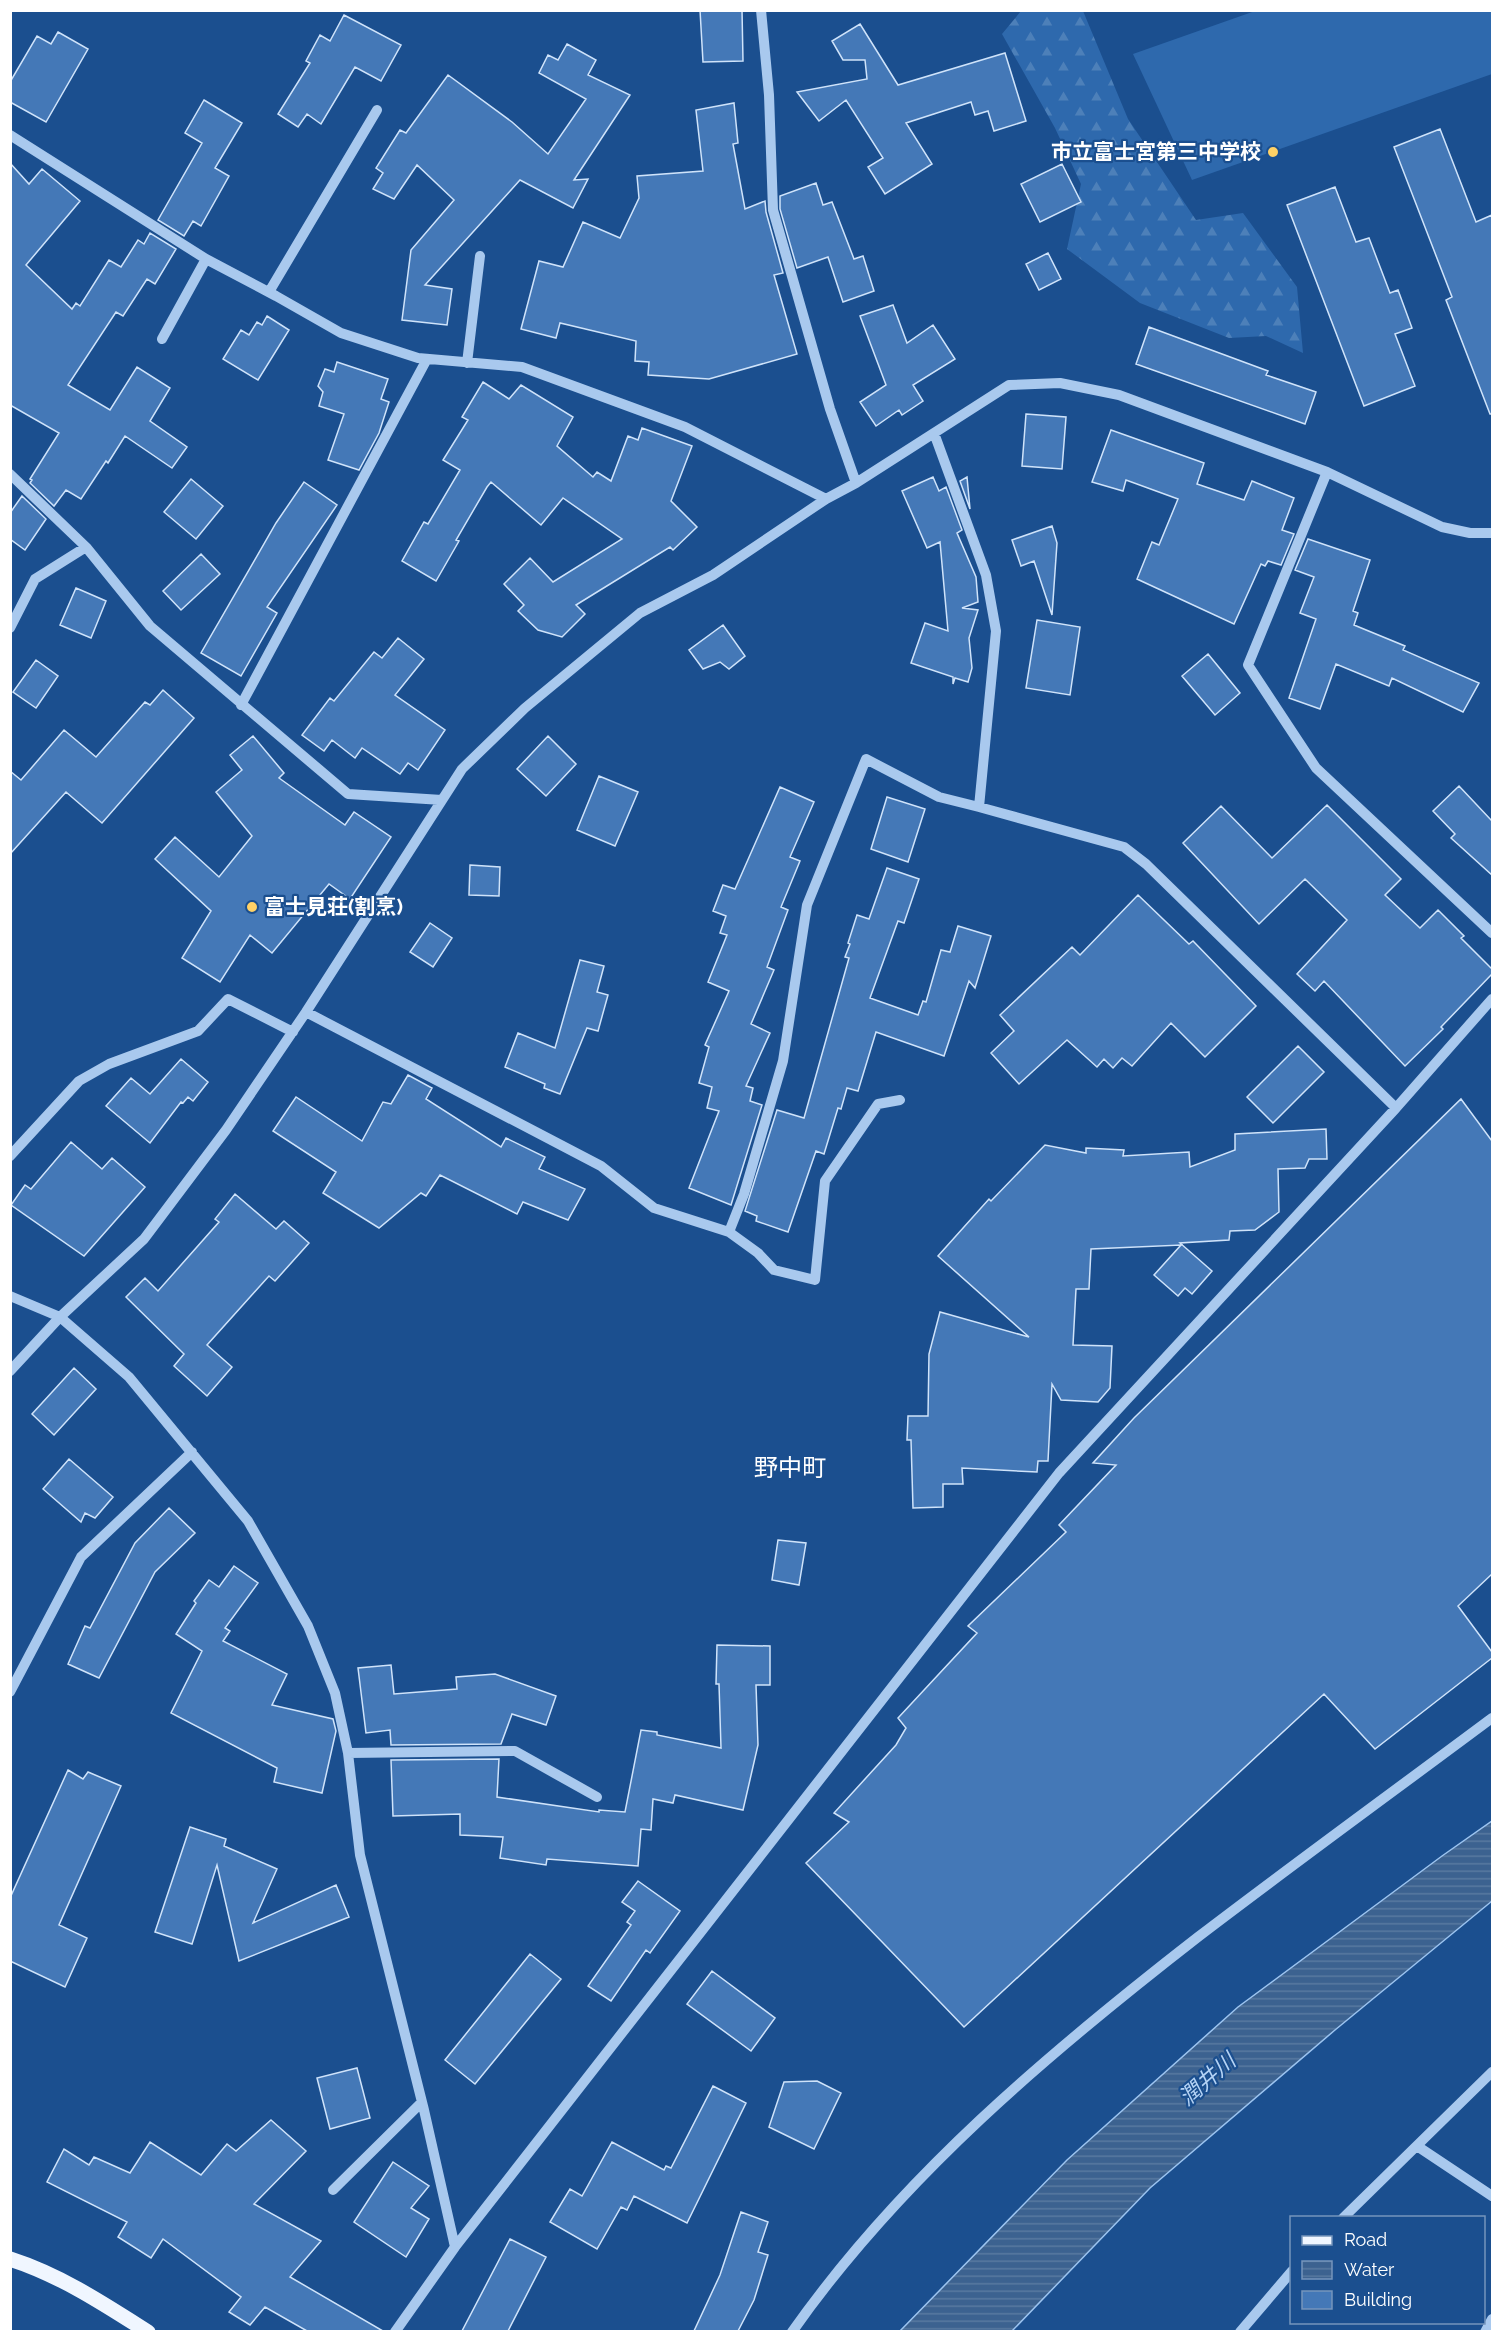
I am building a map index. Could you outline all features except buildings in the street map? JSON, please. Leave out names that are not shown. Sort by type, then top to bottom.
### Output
[{"type":"main road","points":[[10,2259],[38,2268],[90,2295],[148,2331]]},
{"type":"street","points":[[761,10],[769,95],[773,210],[830,409],[856,483]]},
{"type":"street","points":[[269,292],[377,110]]},
{"type":"street","points":[[10,135],[206,259],[340,333],[427,359],[522,368],[685,427],[826,499]]},
{"type":"street","points":[[467,363],[480,256]]},
{"type":"street","points":[[162,339],[206,259]]},
{"type":"street","points":[[241,705],[427,359]]},
{"type":"street","points":[[10,1371],[60,1317],[144,1239],[226,1130],[306,1012],[462,769],[525,708],[640,613],[713,575],[826,499],[856,483],[1009,385],[1060,383],[1119,395],[1327,472],[1442,528],[1470,533],[1492,533]]},
{"type":"street","points":[[934,433],[986,575],[996,631],[979,807]]},
{"type":"street","points":[[1327,472],[1248,665],[1316,768],[1492,933]]},
{"type":"street","points":[[10,474],[86,547],[150,626],[348,794],[442,800]]},
{"type":"street","points":[[10,628],[35,579],[86,547]]},
{"type":"street","points":[[729,1232],[744,1194],[783,1061],[807,905],[866,759],[939,797],[1124,847],[1146,864],[1396,1108]]},
{"type":"street","points":[[10,1156],[79,1082],[109,1064],[198,1031],[228,999],[292,1032]]},
{"type":"street","points":[[395,2331],[455,2247],[1059,1473],[1396,1108],[1492,999]]},
{"type":"street","points":[[306,1012],[601,1166],[654,1208],[729,1232],[758,1253],[774,1270],[815,1280],[825,1181],[878,1104],[900,1100]]},
{"type":"street","points":[[10,1296],[60,1317],[129,1377],[248,1521],[308,1626],[335,1693],[348,1753],[360,1855],[422,2103],[455,2247]]},
{"type":"street","points":[[10,1692],[81,1557],[192,1452]]},
{"type":"street","points":[[792,2331],[811,2304],[898,2201],[1006,2094],[1122,1996],[1292,1865],[1492,1718]]},
{"type":"street","points":[[348,1753],[515,1751],[597,1797]]},
{"type":"street","points":[[1344,2216],[1492,2072]]},
{"type":"street","points":[[333,2190],[422,2103]]},
{"type":"street","points":[[1417,2146],[1492,2196]]},
{"type":"street","points":[[1240,2331],[1290,2273]]},
{"type":"street","points":[[1485,2331],[1492,2319]]},
{"type":"green space","points":[[1021,11],[1083,11],[1128,119],[1196,220],[1243,213],[1297,287],[1303,353],[1266,336],[1229,338],[1140,303],[1067,249],[1081,184],[1055,128],[1002,34]]},
{"type":"green space","points":[[1255,11],[1492,11],[1492,74],[1192,180],[1133,54]]},
{"type":"water","name":"潤井川","points":[[1492,1821],[1492,1901],[1335,2030],[1150,2188],[1012,2331],[900,2331],[1067,2160],[1238,2007]]},
{"type":"place","name":"市立富士宮第三中学校","points":[[1273,152]]},
{"type":"place","name":"富士見荘(割烹)","points":[[252,907]]},
{"type":"district","name":"野中町","points":[[790,1468]]}]
